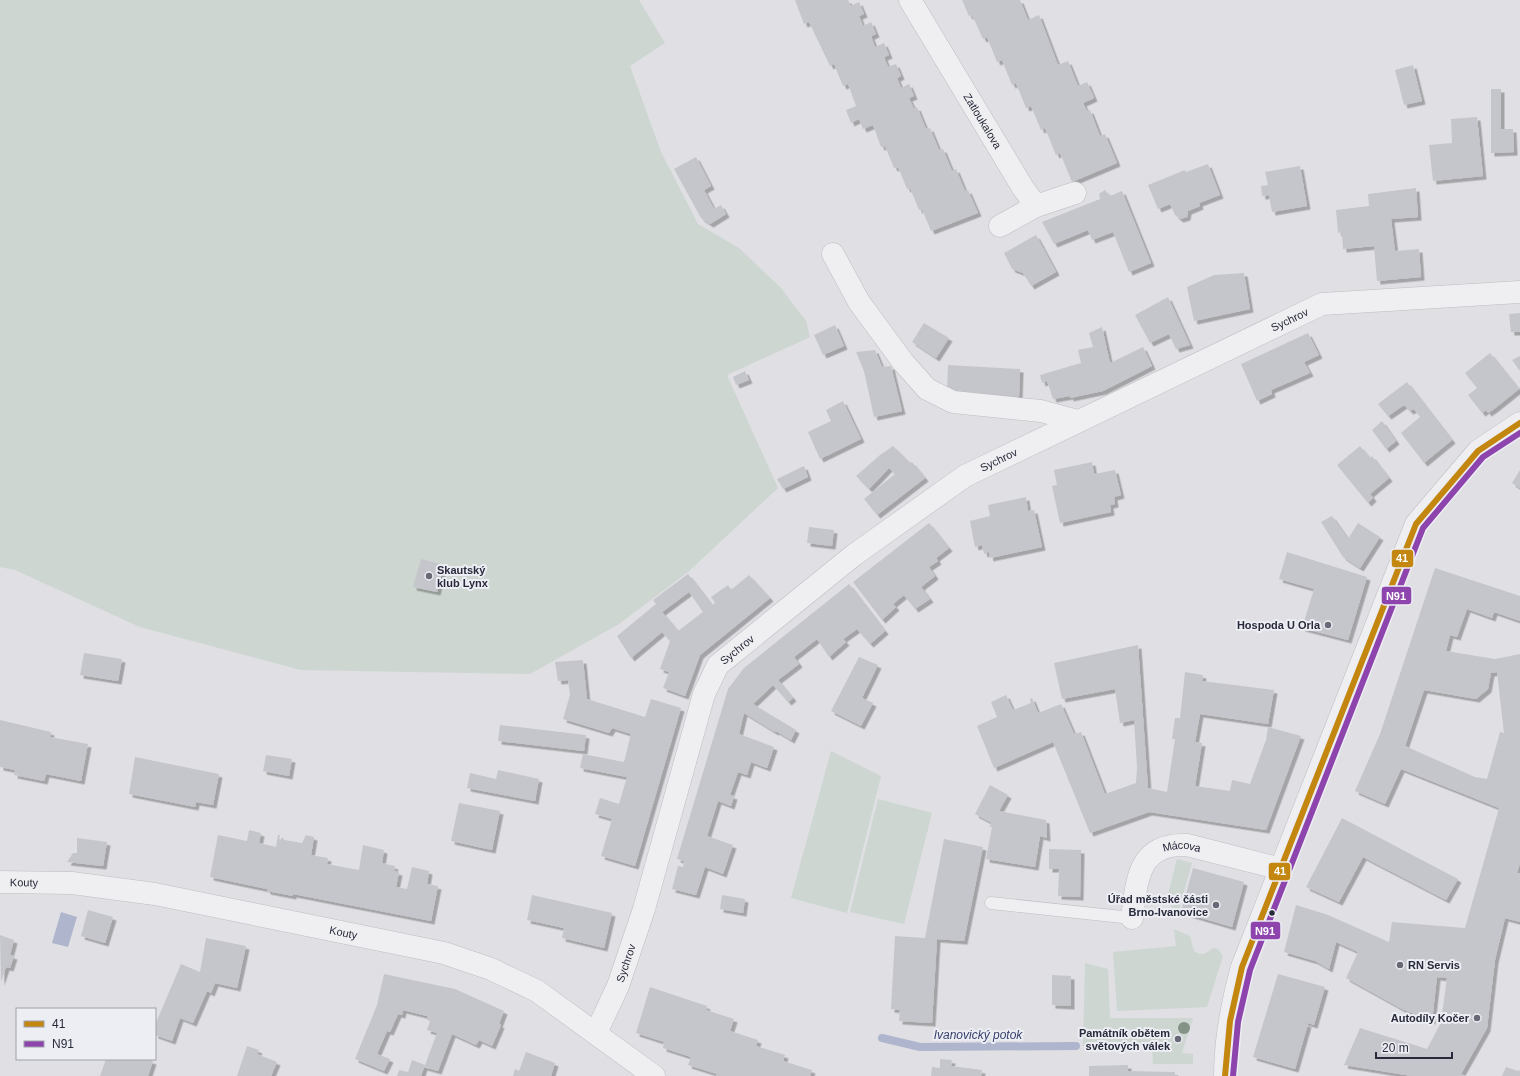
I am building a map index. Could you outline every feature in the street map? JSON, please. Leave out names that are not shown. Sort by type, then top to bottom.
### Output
[{"type":"street","name":"Zatloukalova","points":[[910,0],[1019,182],[1036,206]]},
{"type":"street","points":[[1000,226],[1036,206],[1075,193]]},
{"type":"street","points":[[833,254],[859,302],[903,362],[927,389],[954,402],[1041,411],[1078,421]]},
{"type":"street","name":"Sychrov","points":[[596,1033],[618,986],[642,916],[704,694],[718,665],[854,555],[965,476],[1322,304],[1520,292]]},
{"type":"street","points":[[1225,1076],[1227,1037],[1232,1005],[1242,967],[1416,524],[1478,451],[1520,423]]},
{"type":"street","name":"Mácova","points":[[1132,918],[1136,888],[1146,858],[1158,849],[1172,844],[1187,845],[1281,869]]},
{"type":"street","name":"Kouty","points":[[0,882],[72,883],[155,894],[444,953],[491,969],[537,990],[654,1076]]},
{"type":"lane","points":[[991,903],[1132,918]]},
{"type":"shaded area","points":[[0,0],[639,0],[665,43],[630,66],[661,152],[698,224],[739,248],[781,288],[806,321],[810,337],[727,375],[778,488],[688,572],[619,624],[530,674],[301,670],[140,627],[15,570],[0,567]]},
{"type":"shaded area","points":[[831,751],[881,776],[847,913],[791,898]]},
{"type":"shaded area","points":[[878,799],[932,813],[904,924],[850,912]]},
{"type":"shaded area","points":[[1177,859],[1192,863],[1177,917],[1167,898]]},
{"type":"shaded area","points":[[1174,929],[1190,936],[1194,951],[1197,953],[1204,954],[1213,948],[1218,949],[1223,956],[1207,1007],[1117,1011],[1113,952],[1176,946]]},
{"type":"shaded area","points":[[1085,963],[1108,969],[1110,1018],[1193,1018],[1182,1053],[1193,1054],[1193,1064],[1153,1064],[1152,1046],[1083,1046]]},
{"type":"water","points":[[61,912],[77,917],[68,947],[52,943]]},
{"type":"building","points":[[795,0],[848,0],[851,6],[859,2],[864,14],[859,16],[863,26],[871,22],[876,34],[871,36],[875,47],[884,43],[889,55],[884,57],[888,67],[896,64],[901,76],[897,78],[901,88],[909,84],[914,96],[909,98],[914,109],[917,107],[926,129],[930,128],[939,150],[943,149],[952,171],[956,169],[965,191],[968,190],[978,213],[931,231],[922,209],[919,210],[910,188],[907,189],[898,167],[894,168],[885,146],[881,147],[873,125],[863,129],[859,119],[851,123],[846,110],[856,106],[848,84],[843,86],[834,64],[830,66],[809,22],[804,24]]},
{"type":"building","points":[[962,0],[1020,0],[1028,20],[1039,15],[1058,65],[1068,61],[1078,86],[1087,82],[1094,98],[1083,103],[1087,111],[1090,110],[1100,136],[1105,134],[1117,163],[1072,182],[1060,153],[1056,155],[1045,128],[1041,130],[1031,106],[1026,108],[1016,83],[1012,85],[1002,60],[997,62],[987,37],[983,39],[972,15],[969,16]]},
{"type":"building","points":[[1413,65],[1422,101],[1404,105],[1395,70]]},
{"type":"building","points":[[1491,89],[1501,89],[1501,129],[1513,129],[1514,152],[1491,153]]},
{"type":"building","points":[[1477,117],[1483,176],[1433,181],[1429,145],[1452,143],[1451,119]]},
{"type":"building","points":[[696,157],[711,186],[704,190],[714,209],[721,205],[726,214],[710,224],[701,218],[674,169]]},
{"type":"building","points":[[1208,164],[1220,195],[1199,203],[1200,206],[1188,211],[1187,217],[1180,219],[1175,215],[1170,204],[1158,209],[1148,185],[1185,170],[1186,172]]},
{"type":"building","points":[[1300,166],[1307,206],[1272,212],[1269,195],[1262,196],[1261,186],[1268,185],[1265,172]]},
{"type":"building","points":[[1416,188],[1418,217],[1391,219],[1395,251],[1419,249],[1421,277],[1377,281],[1374,246],[1343,249],[1342,232],[1338,233],[1336,210],[1369,206],[1368,194]]},
{"type":"building","points":[[1105,190],[1110,196],[1122,191],[1151,263],[1129,272],[1113,232],[1092,240],[1088,230],[1054,244],[1042,222],[1100,199],[1099,194]]},
{"type":"building","points":[[1036,235],[1056,272],[1031,286],[1023,273],[1012,269],[1004,253]]},
{"type":"building","points":[[1244,273],[1250,309],[1194,321],[1187,287],[1214,275]]},
{"type":"building","points":[[1168,297],[1190,345],[1176,349],[1169,334],[1150,343],[1135,315]]},
{"type":"building","points":[[1520,313],[1520,332],[1511,332],[1509,314]]},
{"type":"building","points":[[924,323],[949,338],[936,358],[912,342]]},
{"type":"building","points":[[835,325],[844,346],[823,355],[814,335]]},
{"type":"building","points":[[1102,327],[1110,363],[1143,347],[1152,366],[1103,391],[1070,398],[1070,396],[1053,399],[1047,381],[1042,383],[1040,375],[1081,363],[1078,350],[1093,347],[1089,333]]},
{"type":"building","points":[[1308,333],[1319,355],[1304,362],[1310,373],[1271,390],[1272,394],[1257,401],[1241,364]]},
{"type":"building","points":[[875,350],[882,367],[891,366],[902,411],[874,417],[864,371],[856,352]]},
{"type":"building","points":[[1490,353],[1519,389],[1488,413],[1486,410],[1482,413],[1468,395],[1477,388],[1465,373]]},
{"type":"building","points":[[1520,356],[1520,371],[1512,360]]},
{"type":"building","points":[[948,365],[1020,369],[1019,397],[947,392]]},
{"type":"building","points":[[745,371],[749,380],[736,385],[733,377]]},
{"type":"building","points":[[1407,382],[1452,440],[1424,463],[1401,433],[1420,417],[1414,409],[1410,411],[1404,405],[1388,416],[1378,404]]},
{"type":"building","points":[[843,401],[861,439],[820,459],[808,432],[831,421],[826,410]]},
{"type":"building","points":[[1382,421],[1396,441],[1386,449],[1372,430]]},
{"type":"building","points":[[893,446],[910,463],[912,462],[925,478],[877,515],[864,499],[895,474],[889,468],[869,489],[856,476]]},
{"type":"building","points":[[1360,446],[1370,458],[1372,456],[1389,478],[1370,494],[1373,498],[1368,503],[1337,465]]},
{"type":"building","points":[[1092,462],[1094,474],[1115,470],[1121,495],[1114,497],[1115,504],[1110,505],[1111,512],[1060,523],[1052,486],[1057,485],[1054,470]]},
{"type":"building","points":[[804,466],[808,477],[783,489],[777,479]]},
{"type":"building","points":[[1520,470],[1520,488],[1512,483]]},
{"type":"building","points":[[1026,497],[1028,511],[1034,510],[1042,547],[990,558],[989,552],[984,554],[982,545],[975,547],[970,521],[990,516],[988,505]]},
{"type":"building","points":[[1332,516],[1348,539],[1358,523],[1380,537],[1360,568],[1343,557],[1321,522]]},
{"type":"building","points":[[929,523],[949,548],[936,558],[938,561],[929,567],[935,576],[921,587],[930,599],[915,609],[904,595],[893,604],[896,607],[882,620],[853,582]]},
{"type":"building","points":[[809,527],[834,530],[832,546],[807,543]]},
{"type":"building","points":[[1287,552],[1367,577],[1348,640],[1302,628],[1314,589],[1279,579]]},
{"type":"building","name":"Skautský klub Lynx","points":[[421,559],[444,565],[437,592],[413,587]]},
{"type":"building","points":[[1435,568],[1520,596],[1520,621],[1494,612],[1492,618],[1467,609],[1457,637],[1450,635],[1446,651],[1495,659],[1520,654],[1520,863],[1517,873],[1520,873],[1520,922],[1505,918],[1495,960],[1487,1028],[1461,1074],[1466,1076],[1412,1076],[1344,1065],[1360,1028],[1427,1049],[1445,1015],[1442,1014],[1447,978],[1437,977],[1432,1021],[1402,1009],[1346,978],[1358,952],[1336,942],[1329,969],[1315,961],[1284,952],[1296,905],[1328,915],[1389,942],[1392,922],[1465,928],[1499,808],[1401,769],[1385,804],[1355,791],[1380,734]],"holes":[[[1497,672],[1504,733],[1500,732],[1487,779],[1475,777],[1405,746],[1424,690],[1476,699],[1488,689],[1491,673]]]},
{"type":"building","points":[[688,574],[712,605],[715,603],[711,597],[728,585],[731,590],[749,575],[770,598],[700,655],[685,696],[663,688],[669,672],[660,669],[670,641],[662,632],[631,658],[617,636],[656,604],[653,600]],"holes":[[[689,592],[703,612],[678,631],[662,612]]]},
{"type":"building","points":[[849,584],[885,631],[870,644],[857,629],[843,639],[846,642],[829,657],[817,639],[794,657],[799,664],[778,680],[793,698],[788,702],[773,685],[753,704],[796,730],[791,740],[744,713],[739,734],[774,747],[767,768],[751,762],[747,775],[738,772],[730,795],[734,796],[731,806],[718,801],[707,836],[733,845],[723,874],[705,867],[696,895],[672,889],[678,866],[683,867],[684,861],[677,859],[728,689],[744,668]]},
{"type":"building","points":[[1138,645],[1148,788],[1167,792],[1175,739],[1172,739],[1175,718],[1180,718],[1185,672],[1203,675],[1202,681],[1274,690],[1268,724],[1200,714],[1195,742],[1202,743],[1195,786],[1230,791],[1232,780],[1250,784],[1266,740],[1268,727],[1301,736],[1266,830],[1149,812],[1090,833],[1053,742],[994,768],[977,726],[997,717],[991,702],[1006,695],[1013,710],[1031,703],[1030,699],[1032,698],[1038,713],[1061,704],[1074,734],[1081,732],[1105,794],[1136,783],[1137,767],[1134,720],[1120,723],[1115,689],[1062,699],[1054,663]]},
{"type":"building","points":[[84,653],[122,659],[118,681],[80,675]]},
{"type":"building","points":[[859,657],[878,665],[862,698],[873,703],[861,726],[831,711]]},
{"type":"building","points":[[583,660],[587,699],[645,717],[651,699],[681,708],[635,866],[601,856],[612,819],[595,814],[600,798],[619,804],[627,777],[580,768],[583,754],[624,762],[631,734],[612,728],[609,733],[563,719],[570,695],[568,680],[558,681],[555,662]]},
{"type":"building","points":[[0,720],[51,732],[50,737],[88,744],[81,781],[46,774],[44,781],[14,775],[15,770],[0,767]]},
{"type":"building","points":[[500,725],[586,735],[584,751],[498,741]]},
{"type":"building","points":[[266,755],[292,759],[289,776],[263,771]]},
{"type":"building","points":[[135,757],[219,774],[213,805],[196,802],[195,807],[129,794]]},
{"type":"building","points":[[498,770],[539,779],[535,801],[467,788],[470,773],[496,779]]},
{"type":"building","points":[[990,785],[1008,795],[999,811],[1046,820],[1047,838],[1040,836],[1035,867],[986,859],[992,827],[989,827],[992,823],[975,814]]},
{"type":"building","points":[[459,803],[500,811],[492,850],[451,841]]},
{"type":"building","points":[[1342,818],[1458,879],[1446,900],[1363,857],[1339,902],[1306,887]]},
{"type":"building","points":[[249,830],[261,833],[259,843],[276,847],[278,835],[280,835],[279,839],[302,843],[306,835],[314,837],[311,855],[328,858],[327,864],[359,870],[363,845],[384,850],[382,863],[395,866],[394,871],[399,872],[396,887],[407,889],[412,867],[429,871],[427,884],[438,886],[431,921],[293,894],[293,896],[267,891],[267,889],[210,877],[218,835],[247,841]]},
{"type":"building","points":[[77,838],[107,842],[103,866],[67,862],[73,853],[77,853]]},
{"type":"building","points":[[944,839],[983,847],[964,941],[937,939],[932,1023],[899,1021],[900,1010],[891,1009],[895,936],[925,938]]},
{"type":"building","points":[[1049,849],[1081,850],[1080,897],[1058,896],[1059,869],[1049,869]]},
{"type":"building","points":[[1193,868],[1244,882],[1232,927],[1181,912]]},
{"type":"building","points":[[532,895],[612,913],[604,948],[562,938],[564,928],[527,920]]},
{"type":"building","points":[[722,895],[745,899],[743,913],[720,909]]},
{"type":"building","points":[[88,910],[113,917],[105,943],[81,936]]},
{"type":"building","points":[[0,935],[14,940],[10,955],[14,956],[10,968],[6,967],[1,982]]},
{"type":"building","points":[[206,938],[246,946],[237,988],[215,983],[211,993],[207,991],[193,1023],[180,1018],[172,1041],[156,1035],[156,1023],[181,964],[200,972]]},
{"type":"building","points":[[384,974],[455,989],[504,1011],[499,1024],[501,1025],[492,1046],[479,1040],[476,1045],[452,1034],[438,1071],[424,1067],[421,1076],[397,1076],[399,1070],[408,1072],[412,1060],[425,1065],[437,1033],[427,1030],[430,1021],[427,1020],[427,1016],[403,1010],[402,1015],[398,1014],[390,1032],[387,1031],[377,1054],[390,1059],[384,1071],[355,1059],[377,1005]]},
{"type":"building","points":[[1278,974],[1325,987],[1314,1025],[1293,1018],[1308,1024],[1295,1069],[1253,1057]]},
{"type":"building","points":[[1052,975],[1071,976],[1071,1006],[1052,1005]]},
{"type":"building","points":[[650,987],[707,1006],[706,1010],[734,1019],[730,1031],[758,1040],[756,1046],[785,1055],[783,1061],[812,1070],[810,1076],[716,1076],[717,1074],[688,1065],[691,1057],[663,1048],[664,1042],[636,1033]]},
{"type":"building","points":[[247,1046],[259,1050],[257,1054],[277,1062],[271,1076],[237,1076]]},
{"type":"building","points":[[526,1052],[555,1063],[551,1076],[513,1076],[515,1069],[519,1071]]},
{"type":"building","points":[[940,1059],[952,1060],[951,1066],[982,1070],[981,1076],[931,1076],[932,1067],[940,1068]]},
{"type":"building","points":[[106,1060],[153,1061],[148,1076],[100,1076]]},
{"type":"building","points":[[1128,1065],[1128,1071],[1175,1072],[1175,1076],[1089,1076],[1089,1066]]},
{"type":"building","points":[[1506,1067],[1518,1071],[1520,1070],[1520,1076],[1502,1076]]},
{"type":"waterway","name":"Ivanovický potok","points":[[882,1038],[920,1047],[1076,1046]]},
{"type":"transit line","name":"41","points":[[1225,1076],[1230,1021],[1242,967],[1416,524],[1478,451],[1520,423]]},
{"type":"transit line","name":"N91","points":[[1233,1076],[1238,1022],[1250,970],[1423,528],[1483,457],[1520,433]]},
{"type":"place","name":"Skautský klub Lynx","points":[[429,576]]},
{"type":"place","name":"Hospoda U Orla","points":[[1328,625]]},
{"type":"place","name":"Úřad městské části Brno-Ivanovice","points":[[1216,905]]},
{"type":"place","name":"RN Servis","points":[[1400,965]]},
{"type":"place","name":"Autodíly Kočer","points":[[1477,1018]]},
{"type":"place","name":"Památník obětem světových válek","points":[[1178,1039]]}]
